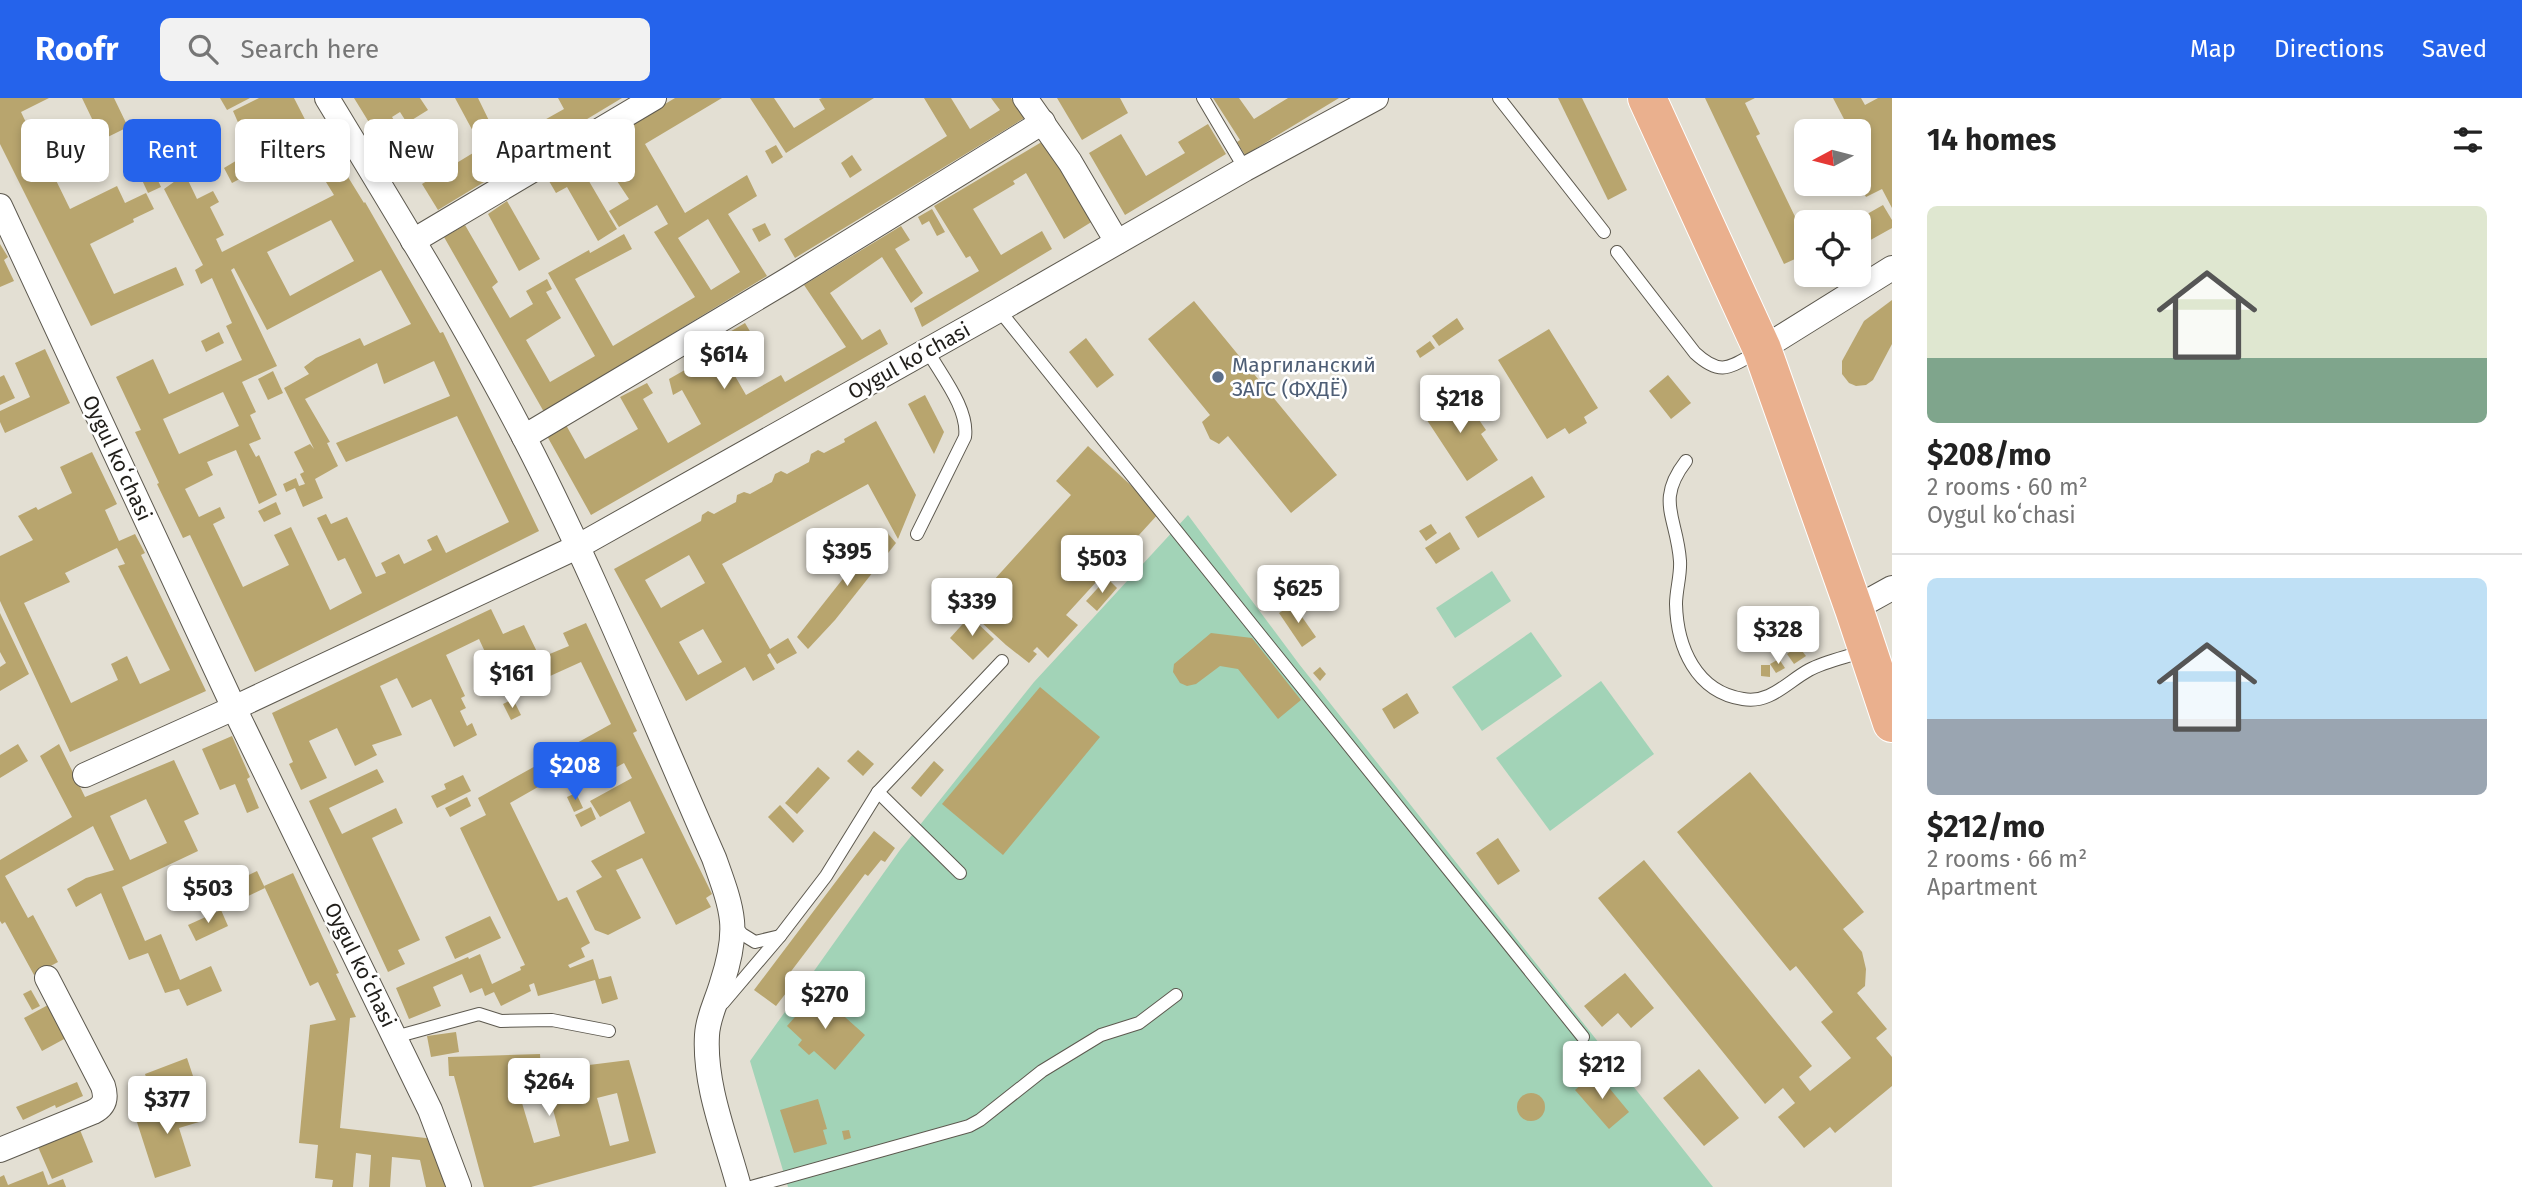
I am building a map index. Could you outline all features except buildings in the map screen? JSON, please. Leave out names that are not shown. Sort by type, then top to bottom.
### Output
[{"type":"main road","points":[[1647,98],[1762,349],[1892,723]]},
{"type":"street","points":[[327,98],[413,241],[524,437],[578,547],[714,858],[730,902],[734,924],[731,951],[709,1020],[707,1055],[709,1079],[739,1187]]},
{"type":"street","points":[[413,241],[654,98]]},
{"type":"street","points":[[1025,98],[1070,162],[1117,243]]},
{"type":"street","name":"Oygul koʻchasi","points":[[234,708],[578,547],[1245,169],[1376,98]]},
{"type":"street","points":[[524,437],[1043,122]]},
{"type":"street","name":"Oygul koʻchasi","points":[[0,206],[234,708],[430,1110],[459,1187]]},
{"type":"street","points":[[1762,349],[1892,268]]},
{"type":"street","points":[[1854,609],[1892,588]]},
{"type":"street","points":[[85,775],[234,708]]},
{"type":"street","points":[[0,1150],[93,1112],[104,1105],[106,1099],[103,1086],[47,978]]},
{"type":"lane","points":[[1203,98],[1245,169]]},
{"type":"lane","points":[[1499,98],[1604,232]]},
{"type":"lane","points":[[1617,252],[1695,354],[1706,363],[1723,369],[1762,349]]},
{"type":"lane","points":[[999,310],[1583,1037]]},
{"type":"lane","points":[[918,534],[965,437],[967,427],[964,414],[927,350]]},
{"type":"lane","points":[[1686,461],[1674,477],[1669,492],[1669,506],[1679,546],[1676,603],[1682,645],[1690,665],[1702,680],[1730,697],[1757,700],[1769,697],[1810,669],[1868,650]]},
{"type":"lane","points":[[709,1020],[780,936],[826,876],[878,792],[1002,661]]},
{"type":"lane","points":[[878,792],[960,873]]},
{"type":"lane","points":[[734,924],[742,934],[755,942],[780,936]]},
{"type":"lane","points":[[751,1187],[969,1126],[1042,1071],[1101,1035],[1139,1023],[1177,995]]},
{"type":"lane","points":[[395,1037],[479,1014],[501,1021],[552,1020],[609,1031]]},
{"type":"green space","points":[[1188,515],[1299,664],[1713,1187],[788,1187],[750,1061],[900,850],[1034,682]]},
{"type":"green space","points":[[1492,571],[1511,601],[1455,638],[1436,608]]},
{"type":"green space","points":[[1531,632],[1562,676],[1482,731],[1452,687]]},
{"type":"green space","points":[[1601,681],[1654,754],[1550,831],[1496,758]]},
{"type":"place","name":"Маргиланский ЗАГС (ФХДЁ)","points":[[1218,377]]}]
